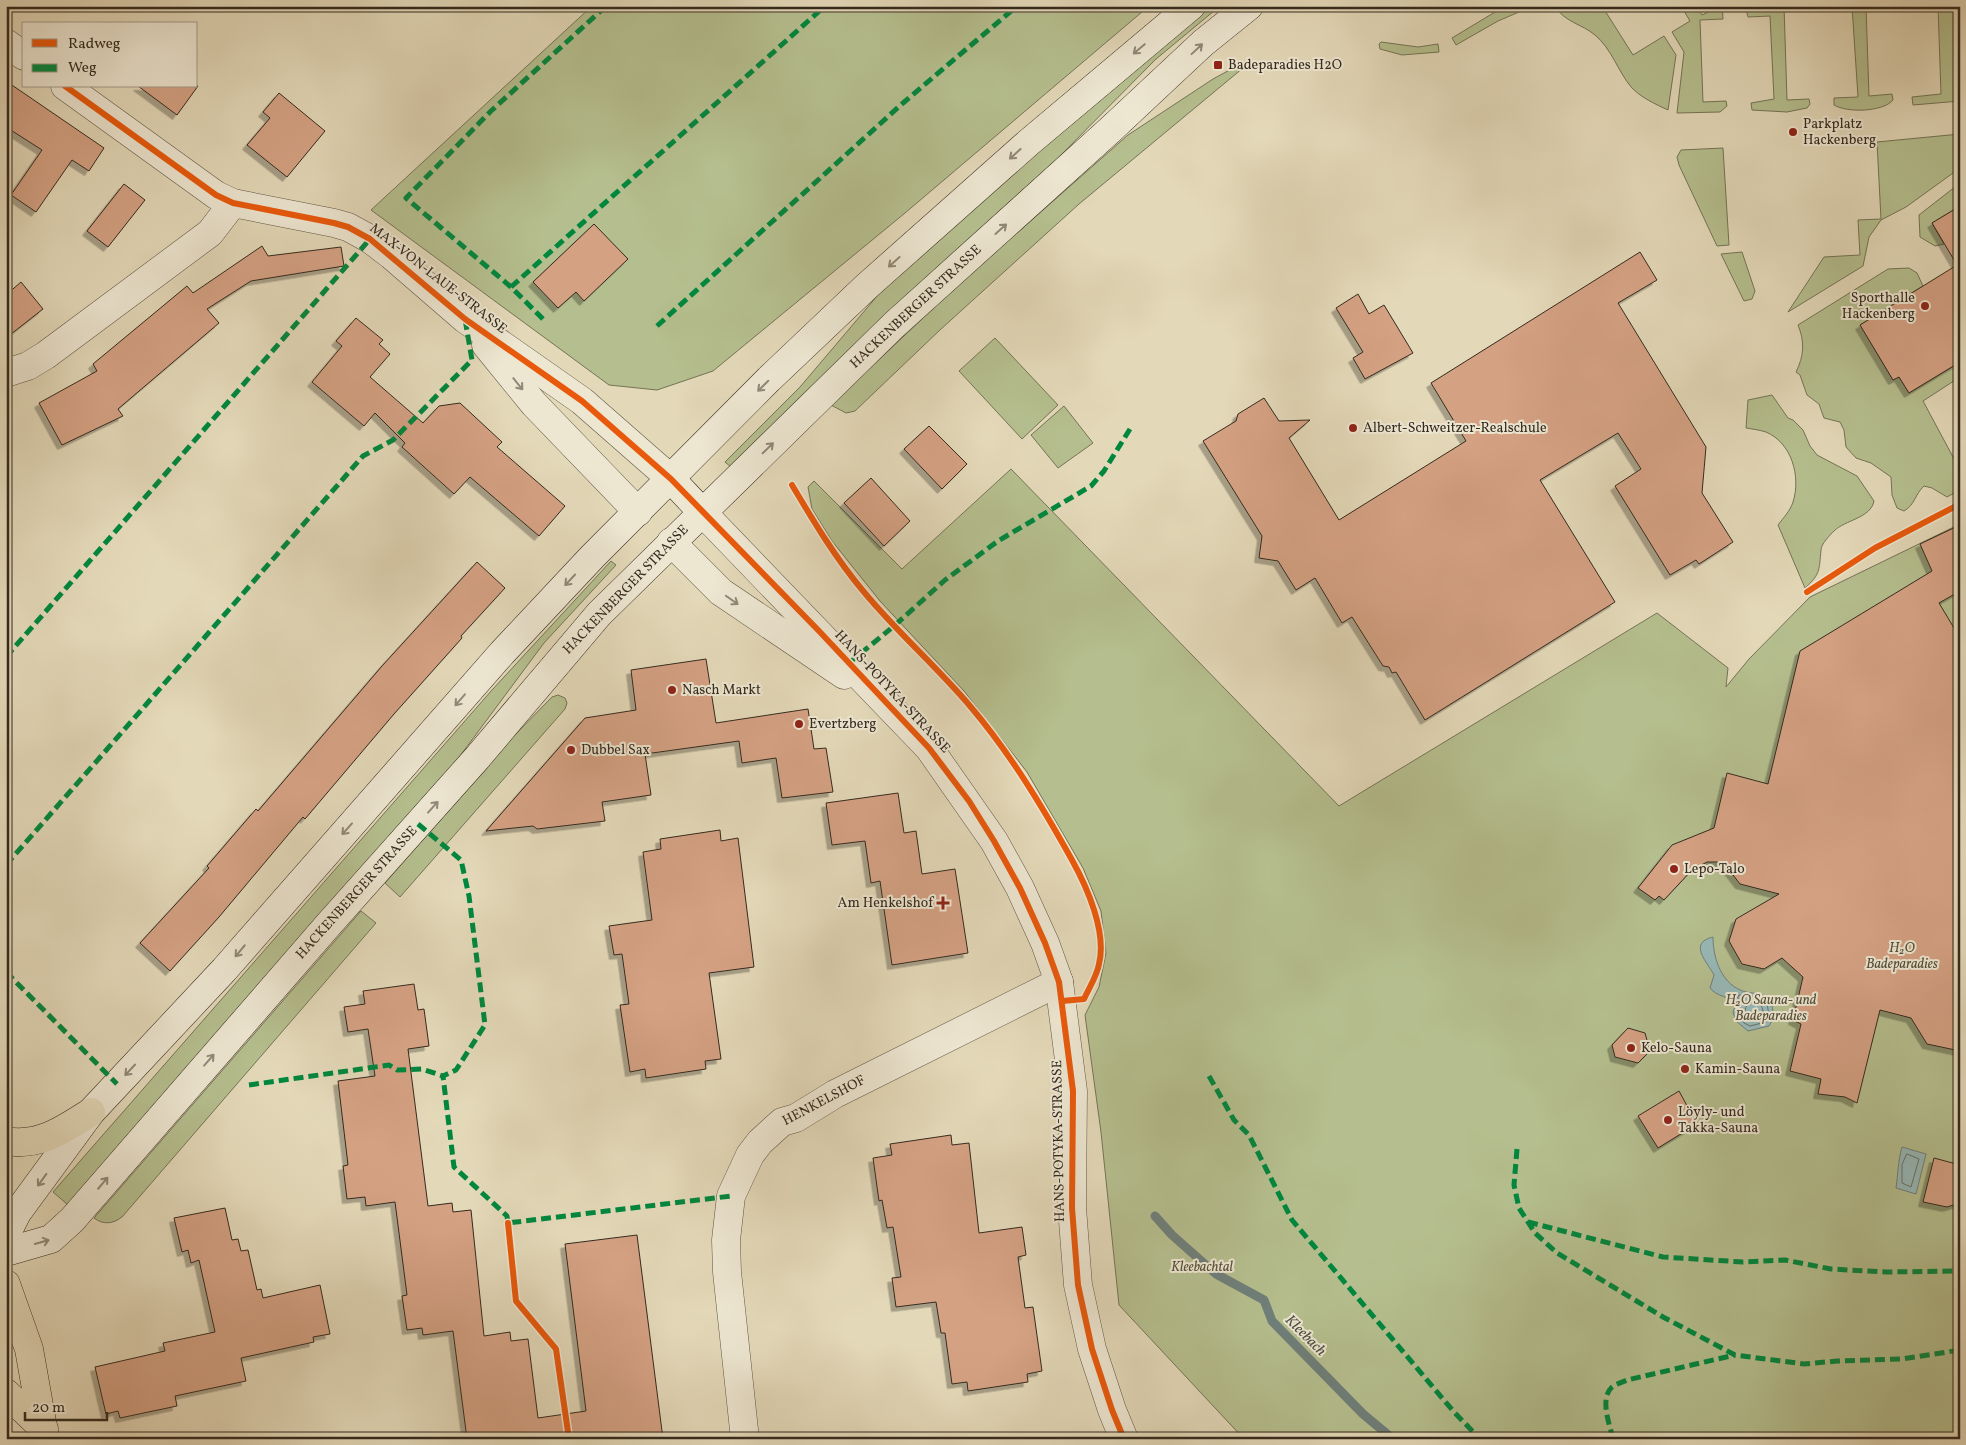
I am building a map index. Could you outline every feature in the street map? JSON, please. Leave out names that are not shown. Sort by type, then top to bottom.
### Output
[{"type":"main road","points":[[6,1141],[24,1142],[50,1137],[91,1112]]},
{"type":"main road","points":[[6,1284],[29,1349],[45,1434]]},
{"type":"main road","points":[[6,1393],[45,1434]]},
{"type":"street","points":[[6,1235],[17,1213],[91,1112],[224,970],[502,653],[783,365],[867,286],[1028,143],[1191,6]]},
{"type":"street","name":"HACKENBERGER STRASSE","points":[[6,1252],[51,1240],[72,1220],[271,989],[476,758],[599,614],[894,325],[1110,130],[1203,43],[1249,6]]},
{"type":"street","points":[[6,43],[22,55]]},
{"type":"street","name":"MAX-VON-LAUE-STRASSE","points":[[68,88],[178,170],[216,195],[233,203],[348,227],[370,239],[465,319],[582,401],[671,479],[702,512]]},
{"type":"street","points":[[6,373],[28,366],[46,355],[210,233],[233,203]]},
{"type":"street","name":"MAX-VON-LAUE-STRASSE","points":[[465,319],[534,404],[638,512],[671,542]]},
{"type":"street","name":"HANS-POTYKA-STRASSE","points":[[702,512],[929,748],[994,841],[1020,888],[1045,943],[1059,982],[1073,1091],[1072,1208],[1078,1285],[1092,1349],[1112,1410],[1124,1439]]},
{"type":"street","name":"HANS-POTYKA-STRASSE","points":[[671,542],[721,592],[849,678],[892,710]]},
{"type":"street","name":"HENKELSHOF","points":[[745,1439],[727,1272],[726,1240],[731,1196],[750,1155],[760,1142],[782,1122],[796,1118],[835,1094],[1059,982]]},
{"type":"green space","points":[[592,6],[1149,6],[905,213],[713,371],[657,390],[609,385],[371,210]]},
{"type":"green space","points":[[1208,6],[1220,6],[1156,59],[1056,160],[938,267],[731,467],[725,462],[800,387],[878,295],[995,187]]},
{"type":"green space","points":[[1505,6],[1533,6],[1498,21],[1456,45],[1452,38]]},
{"type":"green space","points":[[1555,6],[1602,6],[1633,55],[1664,36],[1676,55],[1668,110],[1636,92],[1601,41],[1590,31],[1563,16]]},
{"type":"green space","points":[[1681,6],[1697,6],[1702,15],[1722,6],[1723,19],[1700,20],[1703,102],[1726,101],[1727,106],[1720,112],[1677,113],[1684,52],[1672,32],[1690,21]]},
{"type":"green space","points":[[1745,6],[1784,6],[1787,100],[1809,99],[1810,104],[1807,108],[1787,112],[1752,110],[1751,103],[1774,99],[1770,16],[1748,17]]},
{"type":"green space","points":[[1852,6],[1866,6],[1869,96],[1892,94],[1893,100],[1888,104],[1873,109],[1856,110],[1840,108],[1834,105],[1834,98],[1858,97]]},
{"type":"green space","points":[[1938,6],[1957,6],[1960,101],[1913,105],[1912,97],[1941,94]]},
{"type":"green space","points":[[1381,42],[1418,47],[1438,44],[1439,52],[1402,55],[1380,49],[1379,44]]},
{"type":"green space","points":[[1248,60],[1249,63],[1079,204],[941,329],[855,411],[846,413],[831,405],[958,285],[1128,135],[1213,79]]},
{"type":"green space","points":[[1960,134],[1960,168],[1906,207],[1881,220],[1869,237],[1863,266],[1788,312],[1824,257],[1860,255],[1858,220],[1881,219],[1877,142]]},
{"type":"green space","points":[[1723,148],[1729,245],[1717,246],[1677,157],[1681,150]]},
{"type":"green space","points":[[1960,183],[1960,206],[1932,223],[1944,244],[1935,246],[1920,237],[1919,215]]},
{"type":"green space","points":[[1742,252],[1755,291],[1752,299],[1744,301],[1721,254]]},
{"type":"green space","points":[[1909,268],[1917,273],[1923,286],[1860,325],[1893,380],[1899,377],[1909,393],[1960,362],[1960,377],[1923,401],[1960,470],[1960,490],[1947,497],[1932,488],[1924,486],[1908,509],[1904,511],[1897,508],[1892,495],[1891,477],[1871,463],[1856,458],[1846,447],[1844,430],[1840,422],[1824,418],[1819,404],[1807,395],[1800,375],[1796,372],[1803,349],[1798,325],[1888,269]]},
{"type":"green space","points":[[995,338],[1058,405],[1022,439],[959,371]]},
{"type":"green space","points":[[1772,395],[1788,418],[1793,420],[1803,430],[1810,446],[1817,455],[1857,476],[1874,501],[1868,511],[1839,527],[1826,540],[1821,548],[1817,575],[1805,588],[1778,525],[1787,514],[1793,502],[1796,482],[1792,462],[1788,452],[1775,437],[1766,432],[1746,428],[1748,400]]},
{"type":"green space","points":[[1064,406],[1093,443],[1058,468],[1031,435]]},
{"type":"green space","points":[[1011,469],[1339,806],[1657,613],[1728,668],[1726,687],[1749,659],[1810,597],[1960,524],[1960,1439],[1244,1439],[1119,1305],[1101,1132],[1085,1015],[1099,987],[1106,953],[1101,911],[1083,868],[1027,772],[964,691],[880,601],[832,541],[812,509],[808,487],[814,481],[902,569]]},
{"type":"green space","points":[[611,561],[616,565],[544,643],[457,760],[68,1205],[53,1192],[492,690]]},
{"type":"green space","points":[[558,695],[565,698],[567,703],[565,709],[400,897],[385,883],[511,739],[552,697]]},
{"type":"green space","points":[[361,911],[376,923],[122,1217],[108,1223],[94,1218]]},
{"type":"water","points":[[1713,937],[1717,962],[1725,978],[1738,989],[1762,995],[1771,1000],[1774,1017],[1769,1026],[1748,1031],[1736,1021],[1733,1012],[1736,1004],[1710,988],[1714,975],[1704,959],[1700,948],[1705,940]]},
{"type":"water","points":[[1902,1147],[1926,1154],[1916,1194],[1896,1188]]},
{"type":"building","points":[[6,81],[104,148],[89,171],[72,160],[36,212],[11,195],[42,150],[6,127]]},
{"type":"building","points":[[141,88],[197,88],[177,115]]},
{"type":"building","points":[[279,93],[325,131],[287,177],[247,145],[270,118],[263,112]]},
{"type":"building","points":[[124,184],[145,200],[108,247],[87,231]]},
{"type":"building","name":"Sporthalle Hackenberg","points":[[1960,206],[1960,362],[1909,393],[1899,377],[1893,380],[1860,325],[1957,265],[1932,223]]},
{"type":"building","points":[[594,224],[628,259],[584,301],[576,292],[558,308],[533,282]]},
{"type":"building","points":[[262,246],[268,256],[341,247],[344,266],[251,281],[207,309],[219,323],[118,409],[123,416],[62,445],[39,403],[97,371],[93,364],[187,286],[193,293]]},
{"type":"building","points":[[1640,252],[1657,280],[1618,303],[1706,447],[1702,493],[1733,542],[1699,564],[1696,560],[1670,575],[1615,486],[1641,469],[1618,433],[1540,480],[1615,602],[1425,720],[1396,672],[1392,673],[1389,667],[1383,666],[1352,617],[1342,623],[1315,578],[1296,590],[1278,561],[1259,558],[1262,536],[1203,441],[1236,421],[1238,414],[1264,398],[1279,421],[1310,420],[1289,438],[1339,520],[1466,441],[1431,383]]},
{"type":"building","points":[[21,282],[43,309],[6,338],[6,295]]},
{"type":"building","points":[[1358,294],[1369,314],[1384,305],[1413,353],[1365,379],[1353,358],[1363,352],[1336,308]]},
{"type":"building","points":[[356,318],[383,340],[379,344],[390,354],[370,377],[423,423],[439,406],[460,403],[502,442],[497,447],[565,506],[539,536],[470,477],[454,494],[402,447],[405,443],[375,413],[364,426],[312,382],[342,346],[336,341]]},
{"type":"building","points":[[929,426],[967,464],[942,489],[904,449]]},
{"type":"building","points":[[871,478],[910,521],[884,546],[844,503]]},
{"type":"building","points":[[1960,525],[1960,591],[1939,603],[1960,638],[1960,1051],[1927,1044],[1911,1018],[1880,1010],[1857,1103],[1845,1097],[1818,1094],[1821,1079],[1790,1071],[1801,1024],[1793,1020],[1803,977],[1782,958],[1764,969],[1742,964],[1729,941],[1736,919],[1779,894],[1740,884],[1723,862],[1707,862],[1692,870],[1664,900],[1659,896],[1655,900],[1638,888],[1672,845],[1714,828],[1727,773],[1768,784],[1800,651],[1932,571],[1920,544]]},
{"type":"building","points":[[477,562],[505,588],[461,636],[462,638],[394,714],[305,819],[303,817],[219,917],[170,971],[140,943],[209,868],[207,866],[256,809],[258,811],[382,666]]},
{"type":"building","points":[[706,659],[716,723],[808,709],[814,749],[826,748],[833,792],[782,798],[776,758],[742,763],[739,741],[645,754],[651,795],[602,802],[605,821],[537,829],[533,826],[486,831],[585,718],[636,710],[631,670]]},
{"type":"building","points":[[898,793],[904,833],[916,831],[922,874],[955,869],[968,953],[892,965],[880,881],[871,883],[865,841],[832,845],[826,803]]},
{"type":"building","points":[[720,830],[721,841],[738,838],[754,967],[709,973],[721,1059],[705,1061],[706,1069],[646,1078],[645,1069],[630,1072],[620,1005],[629,1004],[622,954],[614,955],[609,926],[652,920],[643,852],[661,849],[660,839]]},
{"type":"building","points":[[414,984],[418,1010],[424,1009],[429,1046],[408,1049],[428,1206],[452,1203],[453,1212],[471,1210],[484,1336],[510,1332],[511,1341],[528,1339],[538,1418],[586,1411],[565,1244],[637,1235],[663,1439],[467,1439],[453,1331],[423,1335],[422,1328],[407,1330],[402,1296],[407,1295],[395,1202],[366,1206],[365,1197],[347,1199],[343,1166],[348,1165],[338,1081],[375,1076],[368,1029],[348,1032],[344,1007],[365,1004],[363,991]]},
{"type":"building","name":"Kelo-Sauna","points":[[1628,1028],[1645,1033],[1650,1051],[1638,1063],[1615,1057],[1612,1045]]},
{"type":"building","name":"Löyly- und Takka-Sauna","points":[[1679,1091],[1697,1124],[1658,1148],[1638,1116]]},
{"type":"building","points":[[951,1135],[952,1145],[969,1143],[979,1233],[1022,1227],[1026,1255],[1018,1257],[1025,1308],[1033,1307],[1042,1371],[1027,1374],[1028,1382],[968,1391],[967,1382],[952,1384],[945,1333],[941,1333],[936,1302],[896,1307],[892,1278],[901,1277],[893,1227],[887,1228],[882,1200],[879,1201],[873,1158],[892,1155],[890,1144]]},
{"type":"building","points":[[1934,1158],[1960,1165],[1960,1203],[1947,1207],[1923,1202]]},
{"type":"building","points":[[225,1208],[232,1240],[238,1239],[241,1251],[248,1250],[257,1290],[261,1289],[263,1298],[320,1285],[330,1334],[313,1337],[314,1342],[241,1358],[246,1381],[175,1396],[177,1406],[120,1418],[118,1411],[106,1414],[95,1367],[165,1351],[163,1343],[215,1332],[199,1260],[191,1263],[188,1250],[182,1252],[174,1218]]},
{"type":"waterway","name":"Kleebach","points":[[1155,1216],[1172,1235],[1216,1274],[1264,1300],[1272,1321],[1363,1414],[1393,1439]]},
{"type":"marked path","points":[[543,319],[511,287],[406,198],[491,111],[606,6]]},
{"type":"marked path","points":[[511,287],[825,6]]},
{"type":"marked path","points":[[657,326],[903,103],[1017,6]]},
{"type":"marked path","points":[[6,657],[370,239]]},
{"type":"marked path","points":[[6,865],[363,456],[393,440],[472,360],[465,319]]},
{"type":"marked path","points":[[849,663],[945,580],[998,541],[1091,486],[1104,471],[1130,429]]},
{"type":"marked path","points":[[418,824],[461,860],[469,896],[485,1025],[456,1070],[443,1076],[454,1167],[507,1216],[508,1223],[731,1196]]},
{"type":"marked path","points":[[6,972],[117,1084]]},
{"type":"marked path","points":[[249,1085],[389,1065],[397,1070],[422,1069],[443,1076]]},
{"type":"marked path","points":[[1209,1076],[1234,1120],[1249,1135],[1292,1220],[1454,1412],[1480,1439]]},
{"type":"marked path","points":[[1517,1149],[1514,1185],[1519,1208],[1535,1233],[1557,1253],[1663,1317],[1735,1355],[1804,1364],[1902,1359],[1960,1350]]},
{"type":"marked path","points":[[1528,1222],[1663,1257],[1743,1262],[1785,1260],[1831,1269],[1886,1272],[1960,1271]]},
{"type":"marked path","points":[[1613,1439],[1606,1405],[1606,1398],[1612,1387],[1627,1380],[1735,1355]]},
{"type":"cycle path","points":[[68,88],[216,195],[233,203],[334,223],[348,227],[370,239],[465,319],[582,401],[671,479],[819,631],[929,748],[969,801],[994,841],[1020,888],[1045,943],[1059,982],[1073,1091],[1072,1208],[1078,1285],[1092,1349],[1112,1410],[1124,1439]]},
{"type":"cycle path","points":[[792,485],[844,567],[877,607],[957,691],[999,742],[1037,800],[1078,871],[1094,910],[1098,924],[1101,951],[1097,973],[1084,999],[1062,1001]]},
{"type":"cycle path","points":[[1807,592],[1875,548],[1960,504]]},
{"type":"cycle path","points":[[508,1223],[516,1301],[556,1349],[569,1439]]},
{"type":"place","name":"Badeparadies H2O","points":[[1218,65]]},
{"type":"place","name":"Parkplatz Hackenberg","points":[[1793,132]]},
{"type":"place","name":"Sporthalle Hackenberg","points":[[1925,306]]},
{"type":"place","name":"Albert-Schweitzer-Realschule","points":[[1353,428]]},
{"type":"place","name":"Nasch Markt","points":[[672,690]]},
{"type":"place","name":"Evertzberg","points":[[799,724]]},
{"type":"place","name":"Dubbel Sax","points":[[571,750]]},
{"type":"place","name":"Lepo-Talo","points":[[1674,869]]},
{"type":"place","name":"Am Henkelshof","points":[[943,903]]},
{"type":"place","name":"Kelo-Sauna","points":[[1631,1048]]},
{"type":"place","name":"Kamin-Sauna","points":[[1685,1069]]},
{"type":"place","name":"Löyly- und Takka-Sauna","points":[[1668,1120]]},
{"type":"park label","name":"H₂O Badeparadies","points":[[1902,956]]},
{"type":"park label","name":"H₂O Sauna- und Badeparadies","points":[[1771,1008]]},
{"type":"park label","name":"Kleebachtal","points":[[1202,1267]]}]
